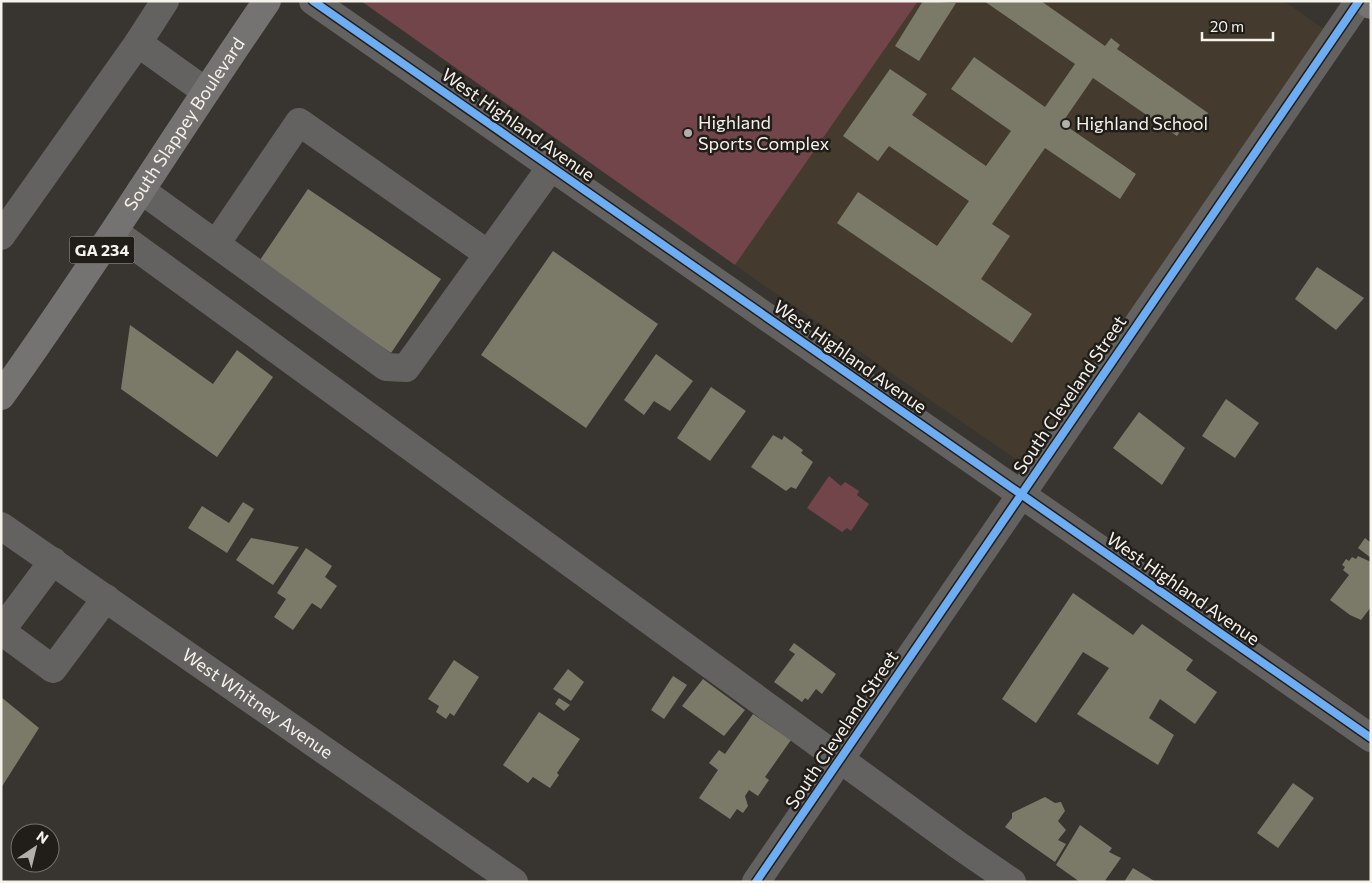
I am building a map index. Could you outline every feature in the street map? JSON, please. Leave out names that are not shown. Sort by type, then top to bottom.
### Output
[{"type":"main road","name":"South Slappey Boulevard","points":[[2,393],[115,232],[205,91],[267,1]]},
{"type":"main road","points":[[1366,1],[1371,5]]},
{"type":"street","points":[[1,236],[138,43],[165,1]]},
{"type":"street","name":"West Highland Avenue","points":[[312,1],[1371,738]]},
{"type":"street","name":"South Cleveland Street","points":[[756,882],[1359,1]]},
{"type":"street","points":[[138,43],[205,91]]},
{"type":"street","points":[[216,244],[299,122],[488,254]]},
{"type":"street","points":[[142,190],[386,367],[406,368],[551,167]]},
{"type":"street","points":[[115,232],[958,845],[1012,882]]},
{"type":"street","name":"West Whitney Avenue","points":[[1,526],[514,882]]},
{"type":"street","points":[[53,561],[1,631],[53,669],[106,598]]},
{"type":"shaded area","name":"Highland Sports Complex","points":[[361,1],[918,1],[735,265]]},
{"type":"shaded area","points":[[918,1],[1284,1],[1325,30],[1023,464],[735,265]]},
{"type":"shaded area","points":[[829,476],[841,486],[845,482],[859,491],[857,495],[869,504],[851,531],[847,528],[842,532],[807,508]]},
{"type":"building","points":[[923,1],[956,3],[919,61],[895,46]]},
{"type":"building","points":[[984,1],[1041,1],[1105,46],[1111,38],[1120,45],[1117,49],[1208,113],[1202,132],[1187,121],[1177,136],[1093,78],[1062,123],[1136,174],[1120,199],[1045,148],[992,224],[1010,236],[981,279],[1032,314],[1012,343],[837,223],[858,192],[937,246],[969,201],[889,146],[878,161],[843,136],[890,69],[927,94],[912,115],[986,166],[1011,131],[951,89],[974,57],[1045,107],[1075,64]]},
{"type":"building","points":[[308,189],[441,279],[391,353],[258,263]]},
{"type":"building","points":[[553,251],[658,324],[586,428],[481,355]]},
{"type":"building","points":[[1317,267],[1364,298],[1336,330],[1295,299]]},
{"type":"building","points":[[130,325],[213,384],[237,350],[273,377],[217,457],[121,389]]},
{"type":"building","points":[[656,354],[693,381],[670,411],[654,401],[644,415],[624,400]]},
{"type":"building","points":[[711,387],[746,411],[710,461],[677,438]]},
{"type":"building","points":[[1226,399],[1259,423],[1235,458],[1202,436]]},
{"type":"building","points":[[1139,412],[1185,448],[1162,485],[1113,448]]},
{"type":"building","points":[[773,435],[782,440],[784,436],[803,450],[801,453],[813,462],[796,489],[791,487],[786,491],[751,467]]},
{"type":"building","points":[[243,502],[254,509],[227,553],[188,528],[202,506],[229,523]]},
{"type":"building","points":[[251,538],[299,547],[273,585],[236,560]]},
{"type":"building","points":[[1365,538],[1371,543],[1371,558],[1358,548]]},
{"type":"building","points":[[306,548],[332,566],[325,577],[337,586],[321,609],[312,603],[293,630],[274,617],[286,599],[277,593]]},
{"type":"building","points":[[1358,556],[1371,562],[1371,607],[1361,620],[1350,615],[1330,600],[1349,575],[1343,570],[1345,567],[1342,565],[1346,559],[1349,561],[1352,557],[1356,559]]},
{"type":"building","points":[[1073,593],[1133,635],[1142,624],[1193,660],[1186,670],[1217,692],[1195,724],[1160,699],[1149,718],[1174,735],[1158,765],[1077,714],[1109,668],[1083,652],[1036,723],[1002,699]]},
{"type":"building","points":[[794,643],[836,674],[822,694],[816,689],[808,700],[805,698],[802,702],[774,682],[795,654],[789,650]]},
{"type":"building","points":[[454,660],[479,677],[454,716],[450,713],[446,719],[436,712],[439,706],[428,699]]},
{"type":"building","points":[[568,669],[584,682],[571,701],[553,689]]},
{"type":"building","points":[[673,676],[687,685],[664,719],[651,710]]},
{"type":"building","points":[[703,679],[745,710],[724,736],[682,706]]},
{"type":"building","points":[[1,697],[39,728],[1,788]]},
{"type":"building","points":[[559,698],[570,705],[564,711],[555,704]]},
{"type":"building","points":[[539,712],[580,739],[557,773],[559,775],[550,788],[533,777],[528,783],[503,765]]},
{"type":"building","points":[[753,714],[791,740],[765,777],[769,780],[758,796],[749,790],[745,796],[748,806],[743,813],[737,809],[730,819],[699,798],[718,770],[709,763],[719,750],[725,754]]},
{"type":"building","points":[[1293,783],[1314,798],[1278,848],[1257,833]]},
{"type":"building","points":[[1045,797],[1055,803],[1061,802],[1065,811],[1058,821],[1066,830],[1058,840],[1066,844],[1055,862],[1005,827],[1012,818],[1012,813]]},
{"type":"building","points":[[1080,825],[1112,848],[1109,852],[1121,858],[1104,882],[1080,882],[1056,865]]},
{"type":"building","points":[[1133,868],[1156,882],[1124,882]]},
{"type":"cycle path","points":[[313,1],[1371,738]]},
{"type":"cycle path","points":[[756,882],[1359,1]]},
{"type":"place","name":"Highland School","points":[[1066,124]]},
{"type":"place","name":"Highland Sports Complex","points":[[688,133]]}]
